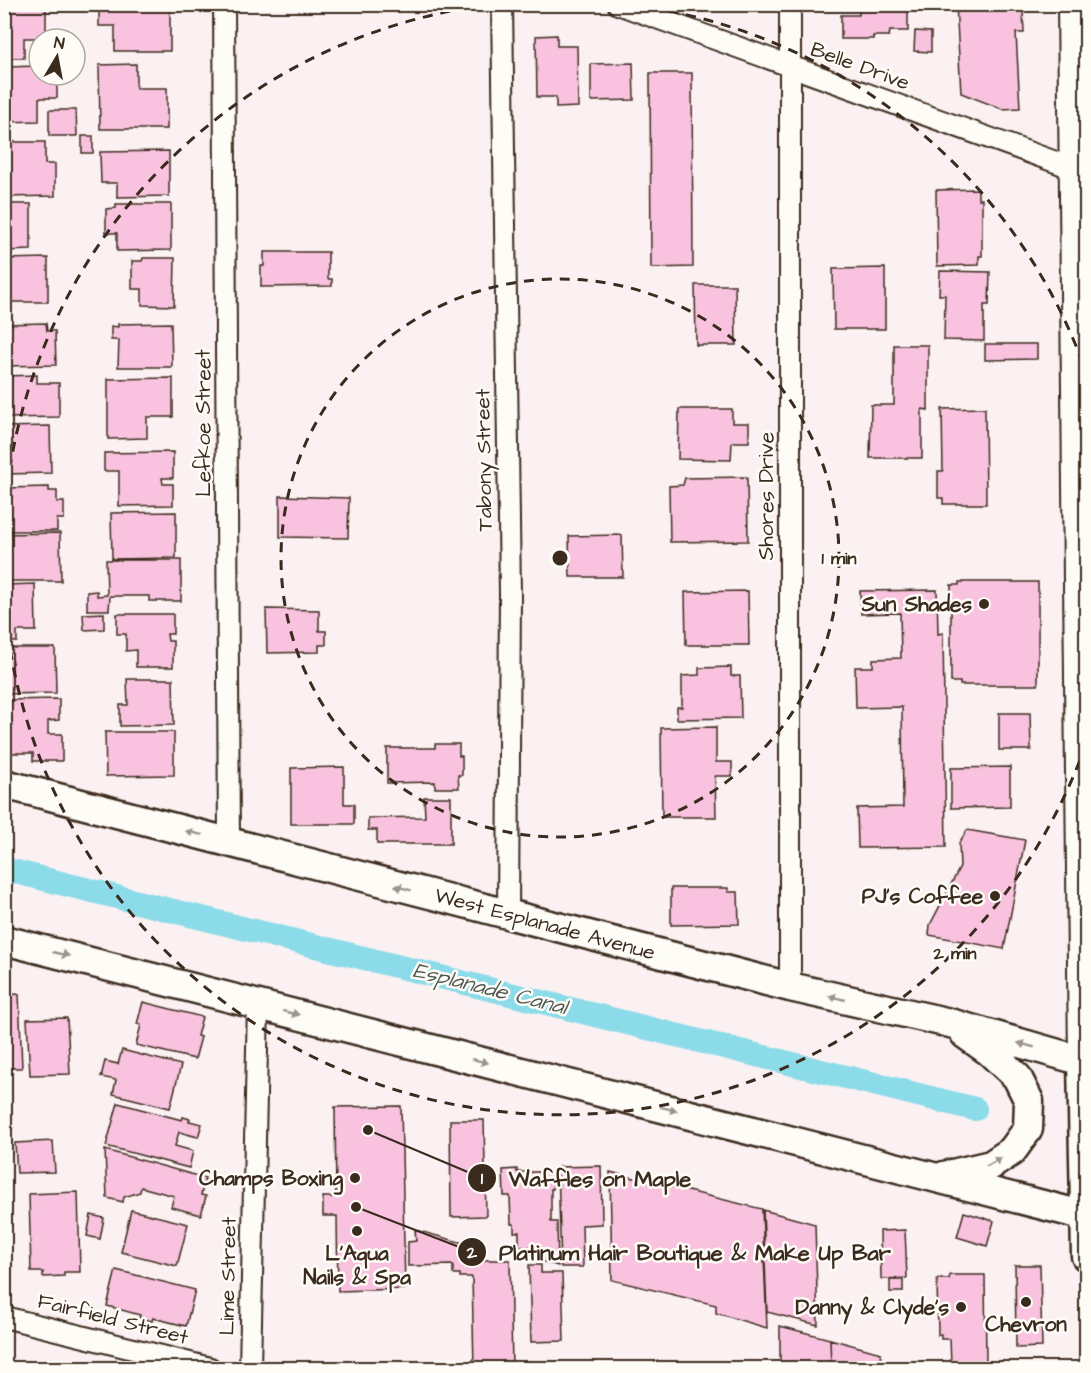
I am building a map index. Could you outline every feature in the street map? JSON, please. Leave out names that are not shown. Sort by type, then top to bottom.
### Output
[{"type":"main road","name":"West Esplanade Avenue","points":[[4,784],[790,987],[950,1023],[1084,1061]]},
{"type":"main road","points":[[4,940],[1086,1216]]},
{"type":"main road","points":[[939,1177],[992,1166],[1012,1151],[1028,1130],[1029,1101],[1017,1077],[989,1051],[950,1023]]},
{"type":"main road","points":[[1084,1061],[1086,1256]]},
{"type":"street","name":"Lefkoe Street","points":[[224,4],[230,842]]},
{"type":"street","name":"Tabony Street","points":[[502,4],[510,594],[508,915]]},
{"type":"street","name":"Belle Drive","points":[[618,4],[1080,171]]},
{"type":"street","name":"Shores Drive","points":[[790,4],[790,987]]},
{"type":"street","points":[[1071,4],[1080,171],[1084,1061]]},
{"type":"street","name":"Lime Street","points":[[249,1368],[258,1004]]},
{"type":"street","name":"Fairfield Street","points":[[4,1317],[210,1368]]},
{"type":"building","points":[[4,4],[46,4],[46,27],[27,27],[27,38],[24,38],[24,58],[4,58]]},
{"type":"building","points":[[99,4],[170,4],[170,51],[115,51],[115,26],[99,26]]},
{"type":"building","points":[[859,4],[908,4],[908,31],[890,31],[889,36],[873,36],[873,39],[841,39],[841,15],[859,15]]},
{"type":"building","points":[[956,4],[1014,4],[1014,10],[1023,9],[1024,33],[1016,33],[1020,108],[1002,109],[961,93]]},
{"type":"building","points":[[915,31],[931,32],[931,52],[914,51]]},
{"type":"building","points":[[557,35],[557,46],[577,46],[578,107],[556,108],[556,97],[537,97],[536,36]]},
{"type":"building","points":[[633,63],[634,100],[591,101],[591,64]]},
{"type":"building","points":[[136,64],[136,88],[167,88],[167,129],[100,129],[99,65]]},
{"type":"building","points":[[27,66],[27,87],[57,87],[57,98],[39,98],[39,121],[4,122],[4,67]]},
{"type":"building","points":[[650,73],[692,73],[693,267],[651,268]]},
{"type":"building","points":[[49,110],[76,110],[77,136],[49,136]]},
{"type":"building","points":[[82,136],[93,136],[93,153],[82,153]]},
{"type":"building","points":[[4,142],[45,142],[45,164],[55,164],[55,196],[4,197]]},
{"type":"building","points":[[169,151],[169,196],[117,197],[117,183],[101,183],[100,152]]},
{"type":"building","points":[[978,189],[978,199],[982,199],[982,256],[979,256],[979,265],[937,266],[936,190]]},
{"type":"building","points":[[4,204],[31,204],[31,250],[4,251]]},
{"type":"building","points":[[116,204],[171,204],[171,250],[117,251],[117,233],[106,233],[106,209],[116,208]]},
{"type":"building","points":[[264,252],[328,252],[328,279],[332,279],[332,286],[261,287]]},
{"type":"building","points":[[48,258],[48,302],[4,302],[4,259]]},
{"type":"building","points":[[143,258],[175,258],[174,306],[142,305],[142,289],[132,289],[132,261],[142,261]]},
{"type":"building","points":[[885,268],[885,329],[834,329],[833,269]]},
{"type":"building","points":[[940,271],[990,272],[989,305],[984,305],[984,341],[944,340],[945,295],[939,295]]},
{"type":"building","points":[[695,285],[735,285],[736,345],[696,345]]},
{"type":"building","points":[[46,323],[47,331],[55,331],[56,365],[4,366],[4,324]]},
{"type":"building","points":[[171,323],[172,367],[118,367],[119,340],[111,340],[111,326]]},
{"type":"building","points":[[985,344],[1037,344],[1037,359],[985,360]]},
{"type":"building","points":[[894,345],[928,345],[928,410],[922,409],[922,458],[870,458],[871,405],[894,405]]},
{"type":"building","points":[[37,375],[37,383],[59,383],[59,417],[4,418],[4,376]]},
{"type":"building","points":[[173,378],[173,417],[147,417],[147,438],[108,439],[108,379]]},
{"type":"building","points":[[985,408],[986,504],[943,504],[943,498],[938,498],[938,471],[943,471],[942,409]]},
{"type":"building","points":[[679,409],[732,409],[732,423],[749,423],[749,442],[732,442],[731,460],[678,459]]},
{"type":"building","points":[[50,426],[51,473],[4,474],[4,427]]},
{"type":"building","points":[[173,452],[173,478],[162,478],[163,484],[173,484],[173,505],[119,506],[119,471],[104,471],[104,453]]},
{"type":"building","points":[[747,477],[748,541],[670,542],[669,486],[683,485],[685,478]]},
{"type":"building","points":[[49,487],[49,491],[57,491],[57,502],[64,502],[64,519],[57,519],[57,531],[6,531],[5,488]]},
{"type":"building","points":[[280,496],[349,498],[348,538],[280,537]]},
{"type":"building","points":[[176,512],[176,558],[112,559],[111,513]]},
{"type":"building","points":[[60,533],[61,581],[4,581],[4,534]]},
{"type":"building","points":[[622,535],[623,577],[570,577],[569,536]]},
{"type":"building","points":[[106,560],[181,560],[181,601],[149,601],[149,596],[110,596],[109,610],[87,610],[87,592],[97,591],[97,596],[107,595]]},
{"type":"building","points":[[959,582],[1038,582],[1038,685],[960,685],[960,682],[951,682],[951,585],[959,585]]},
{"type":"building","points":[[35,584],[36,631],[17,631],[17,642],[4,642],[4,585]]},
{"type":"building","points":[[937,590],[938,634],[943,633],[946,847],[858,848],[857,808],[903,807],[902,707],[856,708],[855,667],[873,667],[873,659],[901,658],[900,613],[861,614],[860,591]]},
{"type":"building","points":[[748,591],[749,645],[686,645],[685,592]]},
{"type":"building","points":[[266,609],[319,610],[319,631],[326,631],[326,645],[319,645],[319,652],[267,653]]},
{"type":"building","points":[[104,613],[104,629],[84,630],[83,614]]},
{"type":"building","points":[[117,614],[173,614],[173,634],[167,634],[168,641],[173,641],[173,667],[136,667],[136,650],[126,651],[126,634],[117,634]]},
{"type":"building","points":[[4,648],[55,648],[56,693],[4,694]]},
{"type":"building","points":[[731,667],[731,676],[740,676],[741,718],[677,719],[677,707],[682,707],[682,676],[699,675],[699,668]]},
{"type":"building","points":[[127,679],[173,679],[174,725],[120,726],[120,705],[128,705]]},
{"type":"building","points":[[59,699],[59,720],[48,721],[48,734],[62,734],[62,761],[33,761],[33,753],[8,753],[8,741],[4,741],[4,700]]},
{"type":"building","points":[[999,713],[1030,713],[1031,750],[999,750]]},
{"type":"building","points":[[716,727],[716,762],[732,762],[732,776],[715,776],[716,817],[662,817],[661,728]]},
{"type":"building","points":[[105,732],[174,732],[174,775],[106,776]]},
{"type":"building","points":[[435,744],[459,744],[459,756],[462,756],[462,775],[458,775],[459,788],[435,788],[435,782],[387,783],[387,748],[435,748]]},
{"type":"building","points":[[344,767],[344,804],[354,804],[354,824],[291,824],[291,768]]},
{"type":"building","points":[[1010,767],[1010,807],[951,808],[951,768]]},
{"type":"building","points":[[424,797],[451,797],[451,844],[377,844],[377,830],[368,830],[368,818],[425,817]]},
{"type":"building","points":[[967,830],[1025,840],[1004,949],[929,935],[930,925],[960,867],[959,843]]},
{"type":"building","points":[[671,888],[728,888],[728,892],[738,892],[739,924],[671,925]]},
{"type":"building","points":[[19,994],[22,1068],[4,1068],[4,995]]},
{"type":"building","points":[[143,1002],[202,1017],[197,1036],[201,1037],[195,1059],[136,1045],[141,1025],[137,1024]]},
{"type":"building","points":[[67,1018],[70,1074],[30,1075],[27,1019]]},
{"type":"building","points":[[122,1050],[181,1065],[170,1108],[113,1094],[116,1080],[101,1077],[105,1061],[118,1064]]},
{"type":"building","points":[[118,1103],[182,1120],[183,1117],[202,1124],[198,1137],[179,1132],[175,1146],[193,1151],[189,1168],[106,1146]]},
{"type":"building","points":[[401,1106],[405,1289],[338,1291],[337,1216],[323,1216],[323,1197],[336,1197],[335,1107]]},
{"type":"building","points":[[450,1120],[484,1120],[486,1216],[451,1217]]},
{"type":"building","points":[[53,1141],[55,1172],[17,1173],[15,1143]]},
{"type":"building","points":[[105,1150],[205,1178],[201,1195],[206,1196],[201,1215],[171,1207],[174,1196],[141,1187],[140,1192],[124,1197],[123,1202],[107,1198]]},
{"type":"building","points":[[601,1166],[602,1224],[582,1225],[583,1267],[561,1267],[558,1167]]},
{"type":"building","points":[[517,1169],[517,1172],[553,1172],[551,1222],[557,1222],[558,1266],[538,1260],[538,1247],[519,1247],[519,1232],[514,1232],[514,1224],[511,1224],[510,1196],[504,1196],[503,1170]]},
{"type":"building","points":[[610,1172],[762,1209],[767,1328],[716,1313],[716,1305],[612,1280]]},
{"type":"building","points":[[78,1192],[80,1272],[64,1272],[64,1276],[43,1277],[43,1272],[31,1272],[29,1194]]},
{"type":"building","points":[[131,1210],[188,1224],[177,1266],[121,1252]]},
{"type":"building","points":[[763,1210],[815,1224],[818,1325],[767,1312]]},
{"type":"building","points":[[964,1212],[994,1221],[987,1246],[957,1237]]},
{"type":"building","points":[[91,1215],[104,1218],[100,1239],[87,1236]]},
{"type":"building","points":[[415,1230],[482,1248],[483,1260],[510,1260],[512,1368],[474,1368],[472,1277],[460,1277],[460,1274],[453,1274],[453,1265],[408,1266],[408,1242],[416,1241]]},
{"type":"building","points":[[905,1230],[907,1278],[881,1279],[880,1231]]},
{"type":"building","points":[[529,1265],[541,1265],[541,1273],[562,1273],[564,1341],[531,1342]]},
{"type":"building","points":[[1015,1265],[1040,1265],[1042,1347],[1016,1348]]},
{"type":"building","points":[[116,1270],[195,1290],[186,1326],[153,1318],[152,1321],[139,1318],[140,1315],[107,1306]]},
{"type":"building","name":"Danny & Clyde's","points":[[950,1275],[985,1275],[986,1363],[951,1363],[950,1339],[941,1339],[941,1334],[938,1335],[937,1279],[949,1279]]},
{"type":"building","points":[[890,1280],[903,1280],[903,1292],[890,1292]]},
{"type":"building","points":[[780,1326],[830,1339],[831,1368],[780,1368]]},
{"type":"building","points":[[830,1339],[881,1353],[881,1368],[831,1368]]},
{"type":"waterway","name":"Esplanade Canal","points":[[4,869],[975,1109]]},
{"type":"place","name":"Sun Shades","points":[[984,604]]},
{"type":"place","name":"PJ's Coffee","points":[[995,896]]},
{"type":"place","name":"Waffles on Maple","points":[[368,1130]]},
{"type":"place","name":"Champs Boxing","points":[[355,1178]]},
{"type":"place","name":"Platinum Hair Boutique & Make Up Bar","points":[[356,1207]]},
{"type":"place","name":"L'Aqua Nails & Spa","points":[[357,1231]]},
{"type":"place","name":"Chevron","points":[[1026,1302]]},
{"type":"place","name":"Danny & Clyde's","points":[[961,1307]]}]
